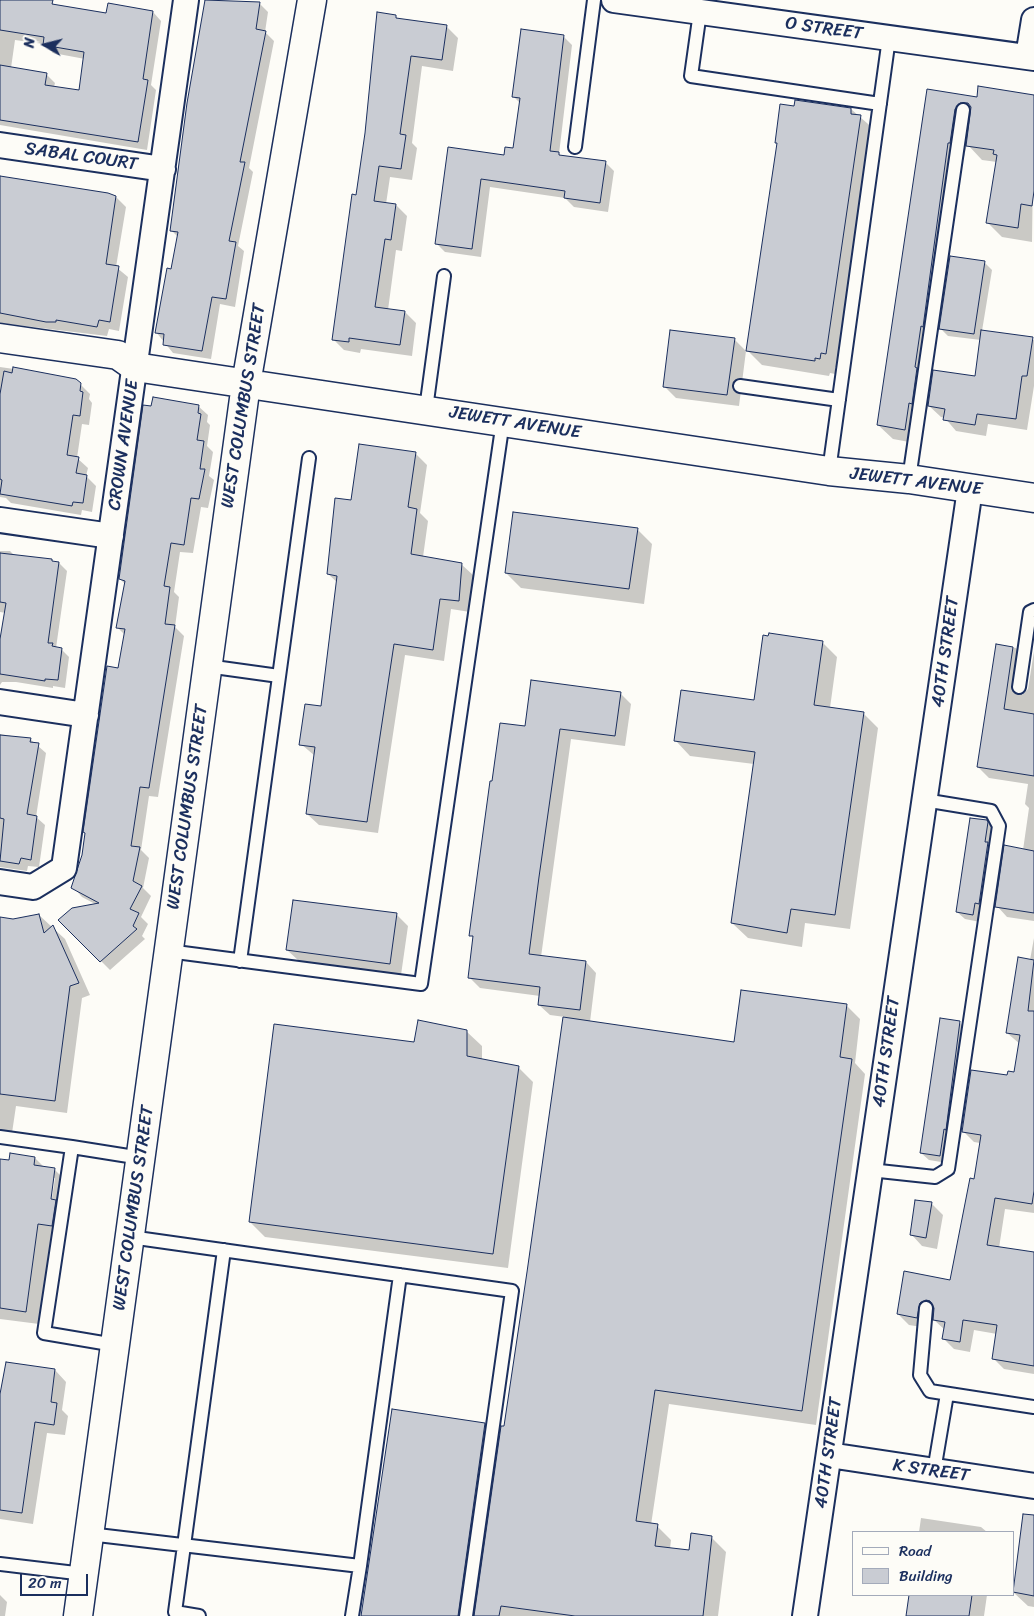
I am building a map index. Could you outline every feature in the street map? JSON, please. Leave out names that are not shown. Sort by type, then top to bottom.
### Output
[{"type":"main road","name":"WEST COLUMBUS STREET","points":[[78,1616],[246,384],[312,0]]},
{"type":"main road","name":"JEWETT AVENUE","points":[[0,338],[118,355],[135,367],[426,409],[828,471],[909,480],[1034,498]]},
{"type":"street","name":"CROWN AVENUE","points":[[0,882],[33,886],[46,881],[64,868],[186,0]]},
{"type":"street","name":"O STREET","points":[[614,0],[708,8],[889,38],[1031,57]]},
{"type":"street","points":[[1031,57],[1034,20]]},
{"type":"street","name":"SABAL COURT","points":[[0,145],[163,168]]},
{"type":"street","name":"40TH STREET","points":[[805,1616],[970,489]]},
{"type":"street","points":[[0,520],[111,536]]},
{"type":"street","points":[[0,702],[86,715]]},
{"type":"street","name":"K STREET","points":[[829,1455],[1034,1486]]},
{"type":"lane","points":[[575,147],[594,0]]},
{"type":"lane","points":[[708,8],[691,76],[880,104]]},
{"type":"lane","points":[[828,471],[889,38]]},
{"type":"lane","points":[[909,480],[964,110]]},
{"type":"lane","points":[[426,409],[444,276]]},
{"type":"lane","points":[[740,386],[839,400]]},
{"type":"lane","points":[[168,951],[421,984],[503,421]]},
{"type":"lane","points":[[240,961],[309,458]]},
{"type":"lane","points":[[1019,686],[1030,612],[1034,610]]},
{"type":"lane","points":[[207,666],[280,676]]},
{"type":"lane","points":[[870,1170],[935,1177],[948,1169],[998,836],[999,826],[991,811],[924,800]]},
{"type":"lane","points":[[0,1137],[140,1158]]},
{"type":"lane","points":[[72,1147],[44,1333],[115,1345]]},
{"type":"lane","points":[[130,1237],[512,1291],[466,1616]]},
{"type":"lane","points":[[199,1616],[175,1612],[224,1250]]},
{"type":"lane","points":[[352,1616],[400,1275]]},
{"type":"lane","points":[[926,1308],[920,1375],[930,1391],[1034,1407]]},
{"type":"lane","points":[[934,1471],[947,1394]]},
{"type":"lane","points":[[89,1534],[360,1566]]},
{"type":"lane","points":[[0,1564],[84,1574]]},
{"type":"building","points":[[0,0],[53,0],[52,4],[106,13],[108,3],[153,11],[143,79],[148,80],[138,142],[0,120],[0,65],[47,73],[45,85],[79,90],[84,52],[43,45],[44,37],[0,30]]},
{"type":"building","points":[[205,0],[260,2],[256,29],[266,31],[240,162],[245,162],[229,241],[236,242],[226,299],[212,297],[202,351],[163,345],[164,334],[155,333],[167,268],[171,269],[178,232],[170,231],[187,103]]},
{"type":"building","points":[[377,12],[396,15],[396,18],[447,25],[442,60],[411,56],[400,134],[406,135],[401,169],[379,166],[374,201],[396,204],[391,240],[385,239],[375,307],[405,311],[400,345],[349,338],[349,342],[332,340],[352,194],[356,195],[365,133]]},
{"type":"building","points":[[521,29],[564,35],[550,151],[559,152],[559,155],[606,161],[600,203],[564,198],[565,191],[481,179],[472,249],[435,244],[448,147],[504,155],[505,147],[513,148],[520,98],[512,97]]},
{"type":"building","points":[[978,86],[1034,95],[1034,191],[1032,206],[1021,204],[1018,228],[986,223],[997,155],[993,154],[994,150],[966,146],[971,107],[968,103],[960,103],[955,109],[950,143],[948,143],[923,327],[921,326],[915,367],[917,368],[912,404],[909,403],[905,430],[877,425],[927,89],[977,97]]},
{"type":"building","points":[[795,100],[851,108],[851,114],[861,115],[826,354],[821,353],[820,359],[815,358],[815,361],[746,351],[777,143],[775,143],[780,104],[794,106]]},
{"type":"building","points":[[0,176],[108,193],[116,196],[106,264],[119,266],[110,322],[99,320],[97,327],[56,320],[56,322],[46,322],[0,313]]},
{"type":"building","points":[[950,256],[985,261],[974,334],[939,329]]},
{"type":"building","points":[[670,330],[735,338],[727,395],[663,387]]},
{"type":"building","points":[[981,330],[1033,337],[1027,376],[1022,376],[1016,419],[977,414],[975,425],[943,420],[945,409],[928,406],[933,370],[975,376]]},
{"type":"building","points":[[13,367],[76,379],[81,383],[80,391],[83,392],[80,416],[73,415],[67,455],[79,457],[76,473],[87,475],[83,503],[73,502],[72,506],[0,494],[2,480],[0,479],[0,394],[4,371],[12,373]]},
{"type":"building","points":[[153,397],[199,405],[198,413],[201,414],[197,440],[204,441],[200,469],[205,469],[199,499],[191,498],[184,545],[171,543],[164,586],[170,587],[165,624],[175,625],[149,788],[140,787],[131,846],[140,847],[133,881],[142,886],[130,909],[139,913],[133,926],[137,929],[100,962],[58,920],[72,908],[99,903],[71,888],[82,855],[85,833],[83,832],[107,666],[118,668],[125,629],[116,628],[125,581],[119,579],[143,405],[151,406]]},
{"type":"building","points":[[359,444],[416,452],[408,507],[417,509],[411,554],[462,563],[459,601],[440,599],[433,650],[394,644],[367,822],[306,814],[315,747],[299,745],[305,704],[321,706],[337,576],[327,574],[335,498],[351,500]]},
{"type":"building","points":[[513,512],[638,528],[629,589],[505,573]]},
{"type":"building","points":[[0,553],[52,559],[52,561],[59,562],[48,643],[53,643],[52,646],[62,648],[58,680],[45,679],[45,681],[0,674],[0,639],[6,603],[0,602]]},
{"type":"building","points":[[769,633],[823,641],[814,705],[864,712],[835,915],[791,909],[787,933],[731,923],[755,752],[674,741],[681,690],[754,700],[763,635],[768,636]]},
{"type":"building","points":[[996,644],[1013,647],[1004,709],[1034,714],[1034,776],[977,767]]},
{"type":"building","points":[[531,680],[621,692],[615,736],[560,729],[529,954],[586,961],[580,1010],[538,1005],[540,987],[468,978],[473,936],[469,936],[490,781],[492,781],[500,723],[525,726]]},
{"type":"building","points":[[0,735],[31,738],[30,742],[39,743],[27,814],[37,816],[31,860],[21,858],[19,864],[0,861],[4,819],[0,818]]},
{"type":"building","points":[[970,818],[987,820],[988,822],[985,842],[988,842],[979,904],[975,903],[973,915],[956,912]]},
{"type":"building","points":[[1004,845],[1034,851],[1034,913],[995,907]]},
{"type":"building","points":[[293,900],[397,913],[390,964],[286,950]]},
{"type":"building","points":[[39,914],[44,933],[53,925],[79,983],[70,986],[55,1101],[0,1094],[0,917],[13,919]]},
{"type":"building","points":[[1018,957],[1034,960],[1028,1011],[1034,1011],[1034,1191],[1032,1204],[995,1198],[987,1245],[1034,1252],[1034,1366],[992,1359],[997,1325],[963,1320],[960,1342],[942,1339],[945,1322],[933,1320],[934,1308],[930,1301],[926,1300],[920,1303],[917,1318],[897,1314],[904,1271],[950,1280],[970,1178],[974,1179],[981,1135],[962,1132],[971,1070],[1007,1075],[1008,1071],[1014,1072],[1020,1035],[1006,1033]]},
{"type":"building","points":[[741,990],[847,1004],[840,1057],[852,1059],[802,1411],[655,1390],[636,1521],[658,1524],[655,1546],[689,1550],[691,1533],[712,1536],[703,1616],[575,1616],[501,1606],[499,1616],[474,1616],[501,1426],[504,1426],[527,1272],[563,1017],[734,1042]]},
{"type":"building","points":[[940,1018],[960,1021],[946,1130],[944,1129],[940,1156],[920,1153]]},
{"type":"building","points":[[418,1020],[467,1030],[467,1056],[519,1066],[493,1254],[249,1222],[274,1024],[414,1042]]},
{"type":"building","points":[[10,1153],[35,1157],[34,1165],[55,1168],[51,1199],[56,1200],[52,1226],[38,1224],[26,1312],[0,1308],[0,1159],[9,1160]]},
{"type":"building","points":[[915,1200],[932,1202],[926,1238],[910,1235]]},
{"type":"building","points":[[6,1362],[55,1369],[51,1402],[57,1403],[54,1425],[35,1422],[22,1513],[0,1510],[0,1394]]},
{"type":"building","points":[[392,1409],[485,1423],[458,1616],[361,1616]]},
{"type":"building","points":[[1023,1514],[1034,1515],[1034,1596],[1014,1592]]},
{"type":"building","points":[[909,1596],[972,1596],[969,1616],[906,1616]]}]
